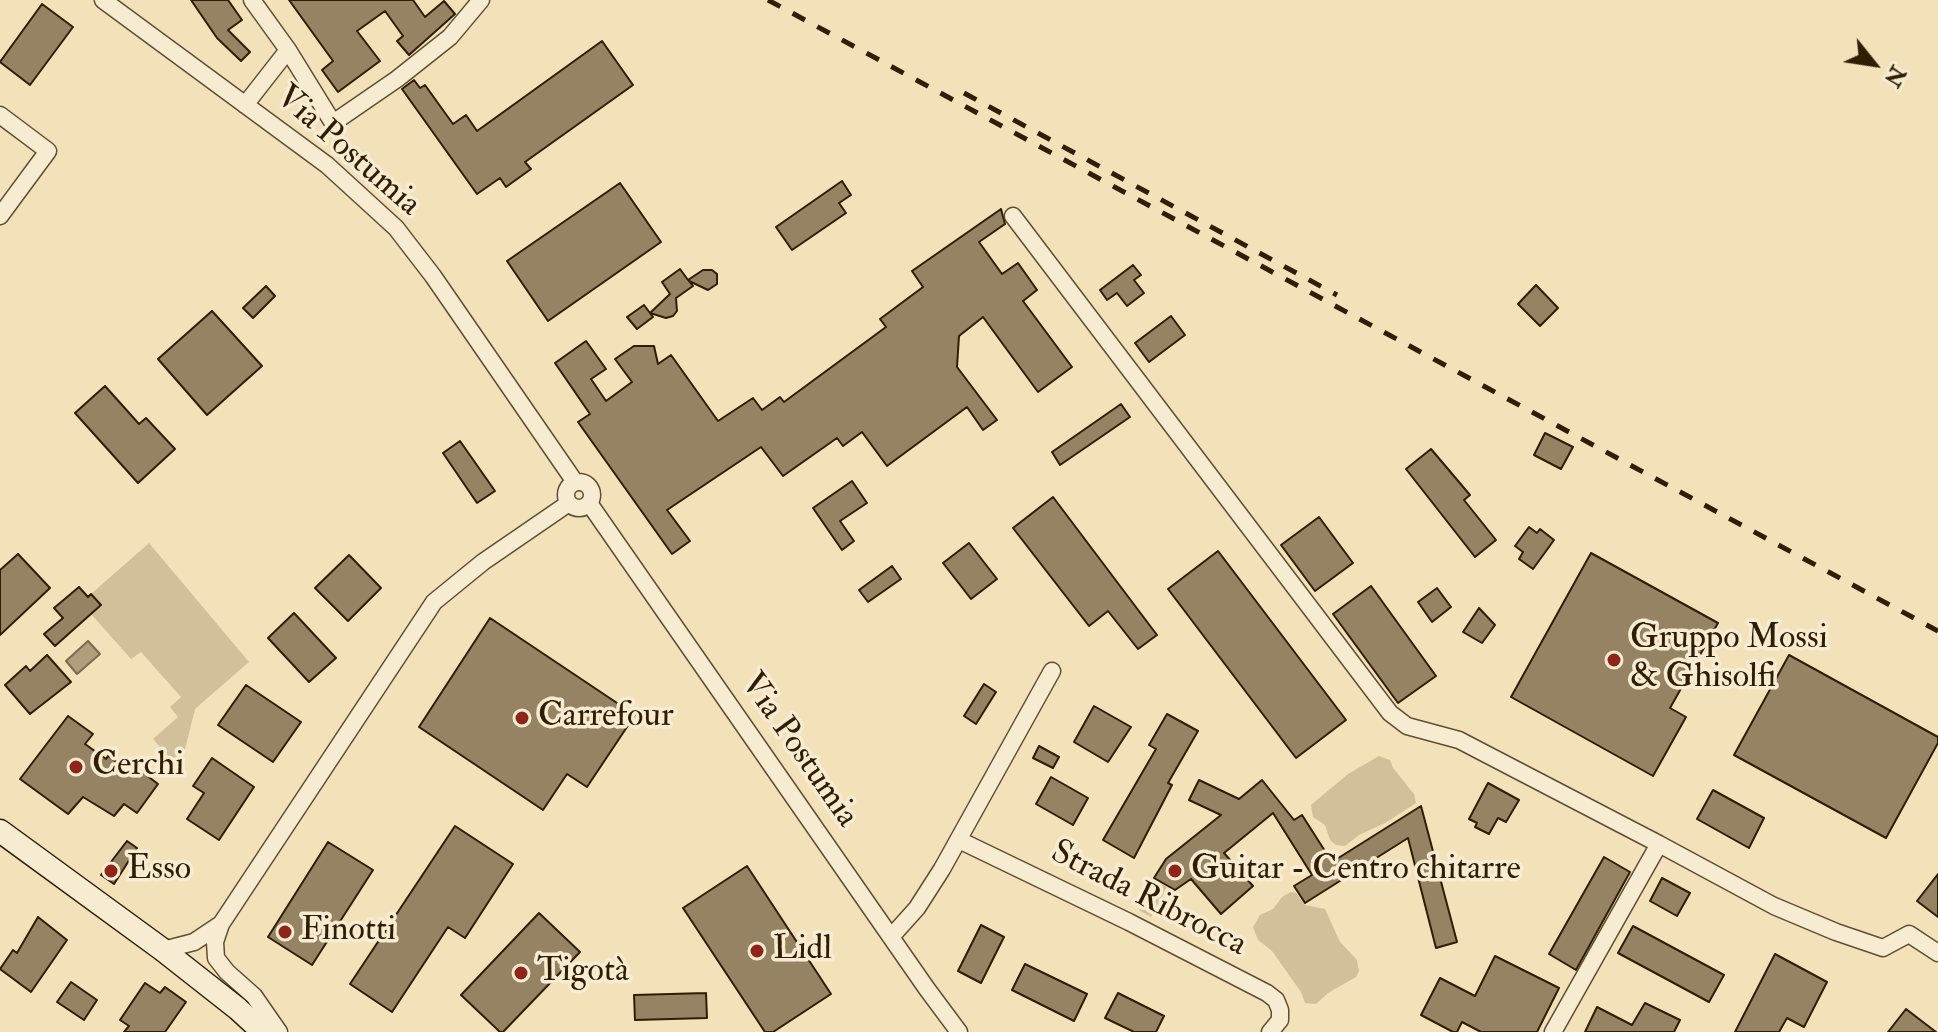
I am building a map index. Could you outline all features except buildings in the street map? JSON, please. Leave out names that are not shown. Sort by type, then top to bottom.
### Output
[{"type":"main road","points":[[0,831],[163,950],[263,1032]]},
{"type":"main road","points":[[238,1009],[279,1032]]},
{"type":"street","name":"Via Postumia","points":[[103,0],[327,165],[396,228],[433,276],[575,482]]},
{"type":"street","name":"Via Postumia","points":[[245,105],[288,50],[252,0]]},
{"type":"street","points":[[288,50],[333,123],[397,79],[450,37],[481,0]]},
{"type":"street","points":[[0,115],[48,151],[0,216]]},
{"type":"street","points":[[1013,216],[1390,713],[1407,726],[1459,740],[1774,906],[1883,948],[1909,934],[1938,953]]},
{"type":"street","points":[[575,482],[583,482],[590,487],[592,495],[589,503],[579,508],[569,503],[566,491],[575,482]]},
{"type":"street","points":[[279,1032],[254,996],[216,958],[215,942],[221,924],[434,602],[483,562],[569,503]]},
{"type":"street","name":"Via Postumia","points":[[589,503],[959,1032]]},
{"type":"street","points":[[891,937],[917,908],[959,840],[1052,671]]},
{"type":"street","name":"Strada Ribrocca","points":[[959,840],[1267,993],[1276,1000],[1280,1010],[1280,1020],[1270,1032]]},
{"type":"street","points":[[1553,1032],[1659,844]]},
{"type":"street","points":[[163,950],[194,942],[221,924]]},
{"type":"street","points":[[942,1010],[944,1032]]},
{"type":"shaded area","points":[[149,543],[249,662],[195,709],[182,761],[168,756],[153,739],[178,717],[170,707],[181,697],[141,652],[131,659],[91,614],[101,605],[91,594]]},
{"type":"shaded area","points":[[88,641],[100,654],[77,674],[66,661]]},
{"type":"shaded area","points":[[1379,756],[1390,760],[1414,794],[1416,803],[1345,846],[1336,845],[1330,840],[1325,825],[1313,817],[1311,805],[1348,774]]},
{"type":"shaded area","points":[[1154,880],[1167,887],[1151,917],[1139,910]]},
{"type":"shaded area","points":[[1296,893],[1305,905],[1325,909],[1340,942],[1357,960],[1359,971],[1356,977],[1328,993],[1316,1004],[1305,1003],[1301,992],[1272,951],[1258,940],[1253,927],[1260,915],[1273,909],[1282,897]]},
{"type":"railway","points":[[768,0],[1938,631]]},
{"type":"railway","points":[[964,93],[1337,295]]},
{"type":"place","name":"Gruppo Mossi & Ghisolfi","points":[[1614,660]]},
{"type":"place","name":"Carrefour","points":[[522,718]]},
{"type":"place","name":"Cerchi","points":[[76,767]]},
{"type":"place","name":"Esso","points":[[111,871]]},
{"type":"place","name":"Guitar - Centro chitarre","points":[[1175,871]]},
{"type":"place","name":"Finotti","points":[[285,932]]},
{"type":"place","name":"Lidl","points":[[757,951]]},
{"type":"place","name":"Tigotà","points":[[521,973]]}]
